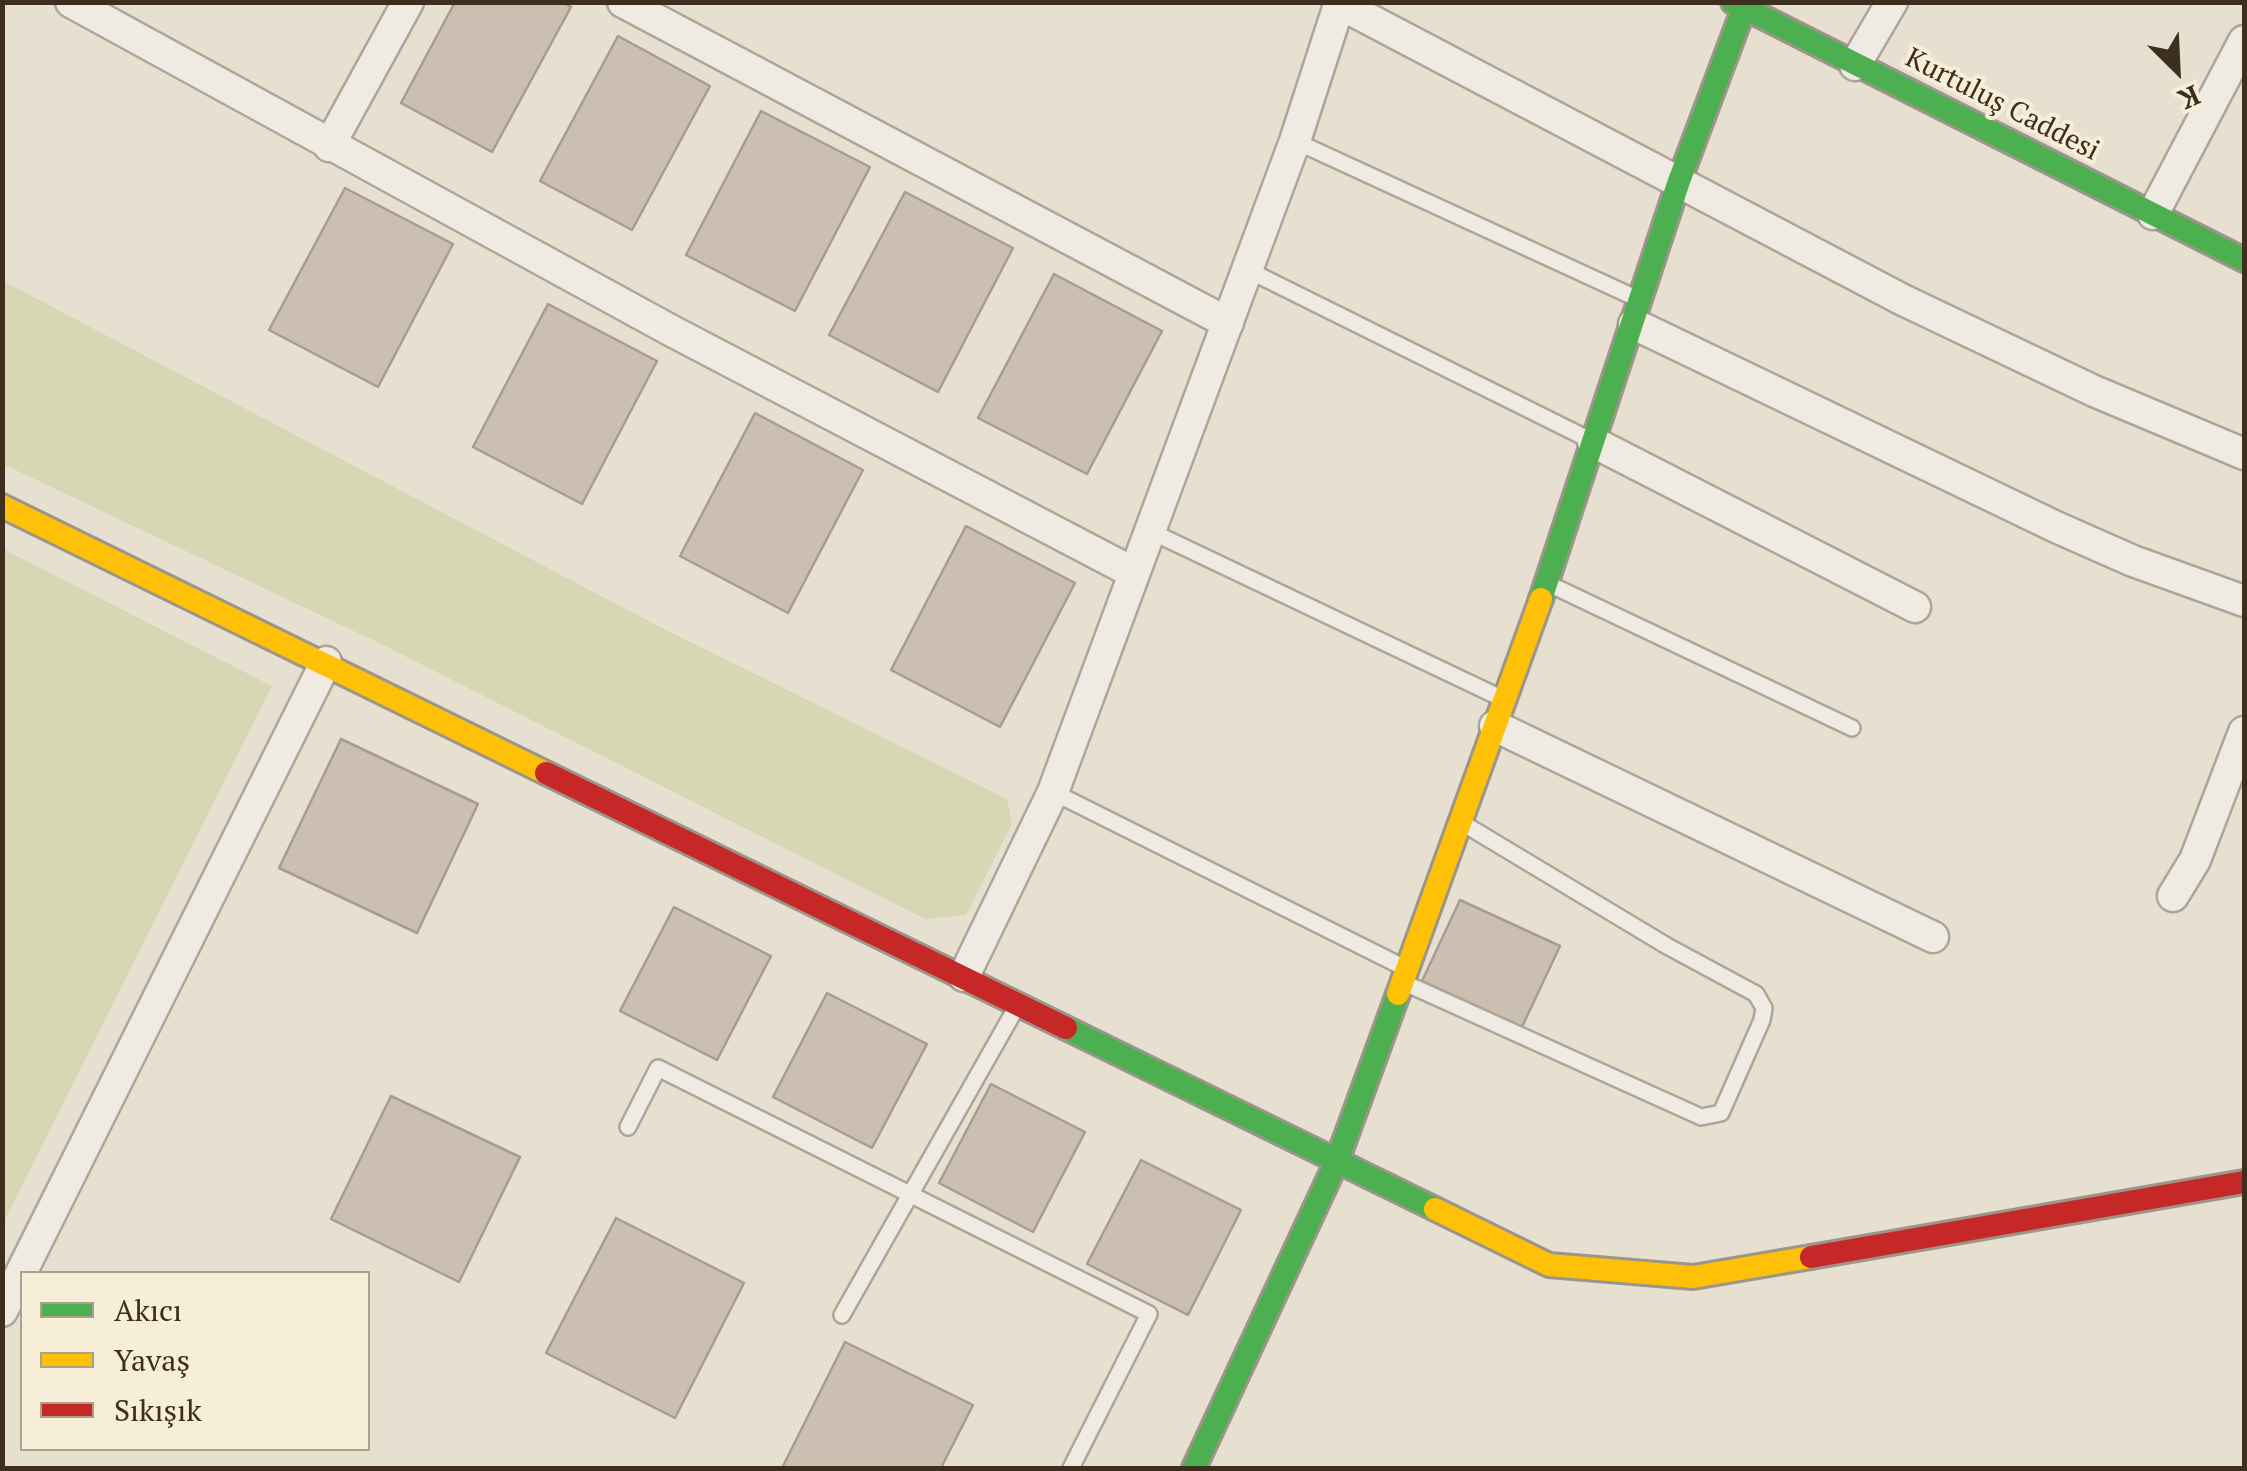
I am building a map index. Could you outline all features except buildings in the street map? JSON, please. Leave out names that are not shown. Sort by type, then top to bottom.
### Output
[{"type":"street","points":[[70,2],[329,146],[1134,574]]},
{"type":"street","points":[[329,146],[408,2]]},
{"type":"street","points":[[623,2],[1228,323]]},
{"type":"street","points":[[1856,64],[1892,2]]},
{"type":"street","points":[[964,976],[1053,792],[1296,141],[1340,3],[1491,87],[1998,347],[2244,454]]},
{"type":"street","points":[[1194,1468],[1337,1162],[1547,584],[1738,5]]},
{"type":"street","name":"Kurtuluş Caddesi","points":[[1738,5],[2244,260]]},
{"type":"street","points":[[2153,214],[2244,41]]},
{"type":"street","points":[[1637,312],[2072,534],[2244,601]]},
{"type":"street","points":[[1593,442],[1915,608]]},
{"type":"street","points":[[2,506],[1550,1265],[1693,1277],[2244,1182]]},
{"type":"street","points":[[22,1271],[326,662]]},
{"type":"street","points":[[1500,713],[1933,937]]},
{"type":"street","points":[[2173,896],[2195,860],[2244,732]]},
{"type":"street","points":[[2,1311],[20,1275]]},
{"type":"lane","points":[[1296,141],[1637,312]]},
{"type":"lane","points":[[1248,270],[1593,442]]},
{"type":"lane","points":[[1150,531],[1500,713]]},
{"type":"lane","points":[[1547,584],[1852,728]]},
{"type":"lane","points":[[1053,792],[1404,975],[1701,1116],[1721,1113],[1762,1020],[1764,1008],[1756,994],[1667,946],[1460,822]]},
{"type":"lane","points":[[842,1315],[1018,1005]]},
{"type":"lane","points":[[628,1127],[658,1068],[1148,1314],[1071,1468]]},
{"type":"green space","points":[[3,281],[658,626],[1007,799],[1012,824],[966,915],[925,919],[377,642],[3,464]]},
{"type":"green space","points":[[3,549],[272,686],[3,1224]]},
{"type":"traffic: fast","points":[[1733,2],[2244,260]]},
{"type":"traffic: fast","points":[[1541,599],[1679,181],[1744,8]]},
{"type":"traffic: fast","points":[[1194,1468],[1337,1161],[1398,994]]},
{"type":"traffic: fast","points":[[1066,1028],[1435,1209]]},
{"type":"traffic: slow","points":[[2,506],[546,773]]},
{"type":"traffic: slow","points":[[1398,994],[1541,599]]},
{"type":"traffic: slow","points":[[1435,1209],[1549,1265],[1693,1277],[1811,1257]]},
{"type":"traffic: jam","points":[[546,773],[1066,1028]]},
{"type":"traffic: jam","points":[[1811,1257],[2244,1182]]}]
